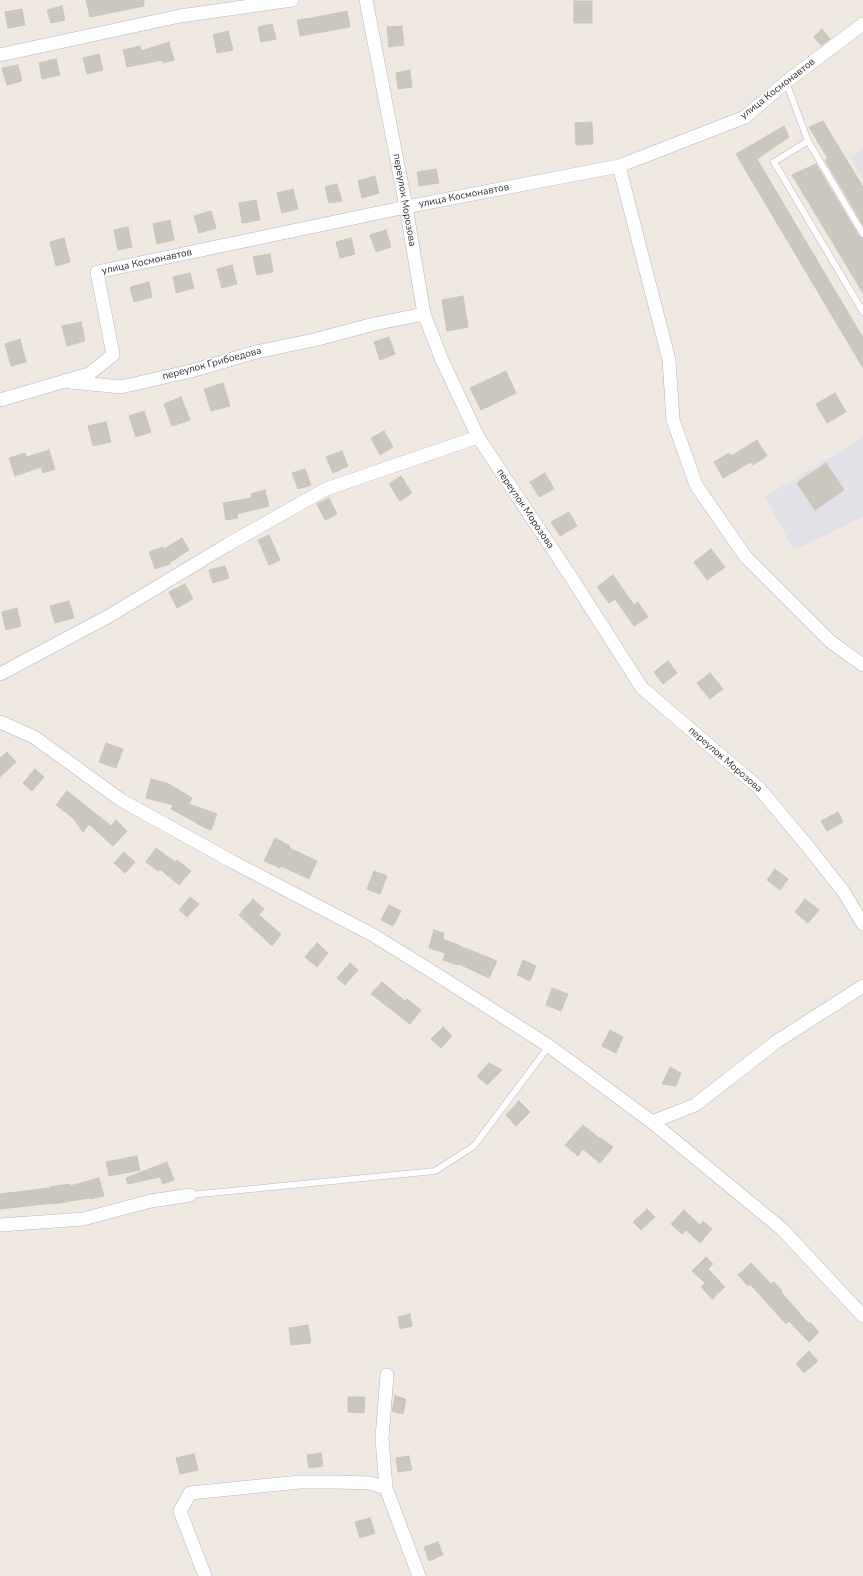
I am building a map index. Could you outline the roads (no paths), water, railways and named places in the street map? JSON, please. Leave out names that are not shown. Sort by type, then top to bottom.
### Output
[{"type":"street","points":[[0,55],[180,16],[292,0]]},
{"type":"street","name":"переулок Морозова","points":[[366,0],[406,207],[424,314],[442,360],[478,437],[571,577],[642,688],[759,788],[843,891],[863,924]]},
{"type":"street","name":"улица Космонавтов","points":[[65,382],[89,374],[113,355],[97,272],[406,207],[619,166],[745,117],[786,82],[863,24]]},
{"type":"street","points":[[619,166],[669,360],[673,420],[696,485],[745,556],[831,642],[863,665]]},
{"type":"street","name":"переулок Грибоедова","points":[[0,400],[65,382],[121,387],[190,371],[256,352],[314,340],[374,324],[424,314]]},
{"type":"street","points":[[0,674],[109,616],[227,545],[326,489],[478,437]]},
{"type":"street","points":[[0,722],[34,737],[121,800],[233,862],[373,935],[549,1046],[652,1122],[782,1229],[863,1316]]},
{"type":"street","points":[[652,1122],[695,1105],[776,1042],[863,986]]},
{"type":"street","points":[[0,1225],[83,1219],[152,1201],[190,1195]]},
{"type":"street","points":[[387,1375],[382,1438],[386,1488],[419,1576]]},
{"type":"street","points":[[205,1576],[180,1511],[190,1493],[300,1482],[370,1483],[386,1488]]},
{"type":"lane","points":[[786,82],[808,141],[863,234]]},
{"type":"lane","points":[[808,141],[774,162],[863,312]]},
{"type":"lane","points":[[190,1195],[435,1171],[474,1146],[549,1046]]}]
